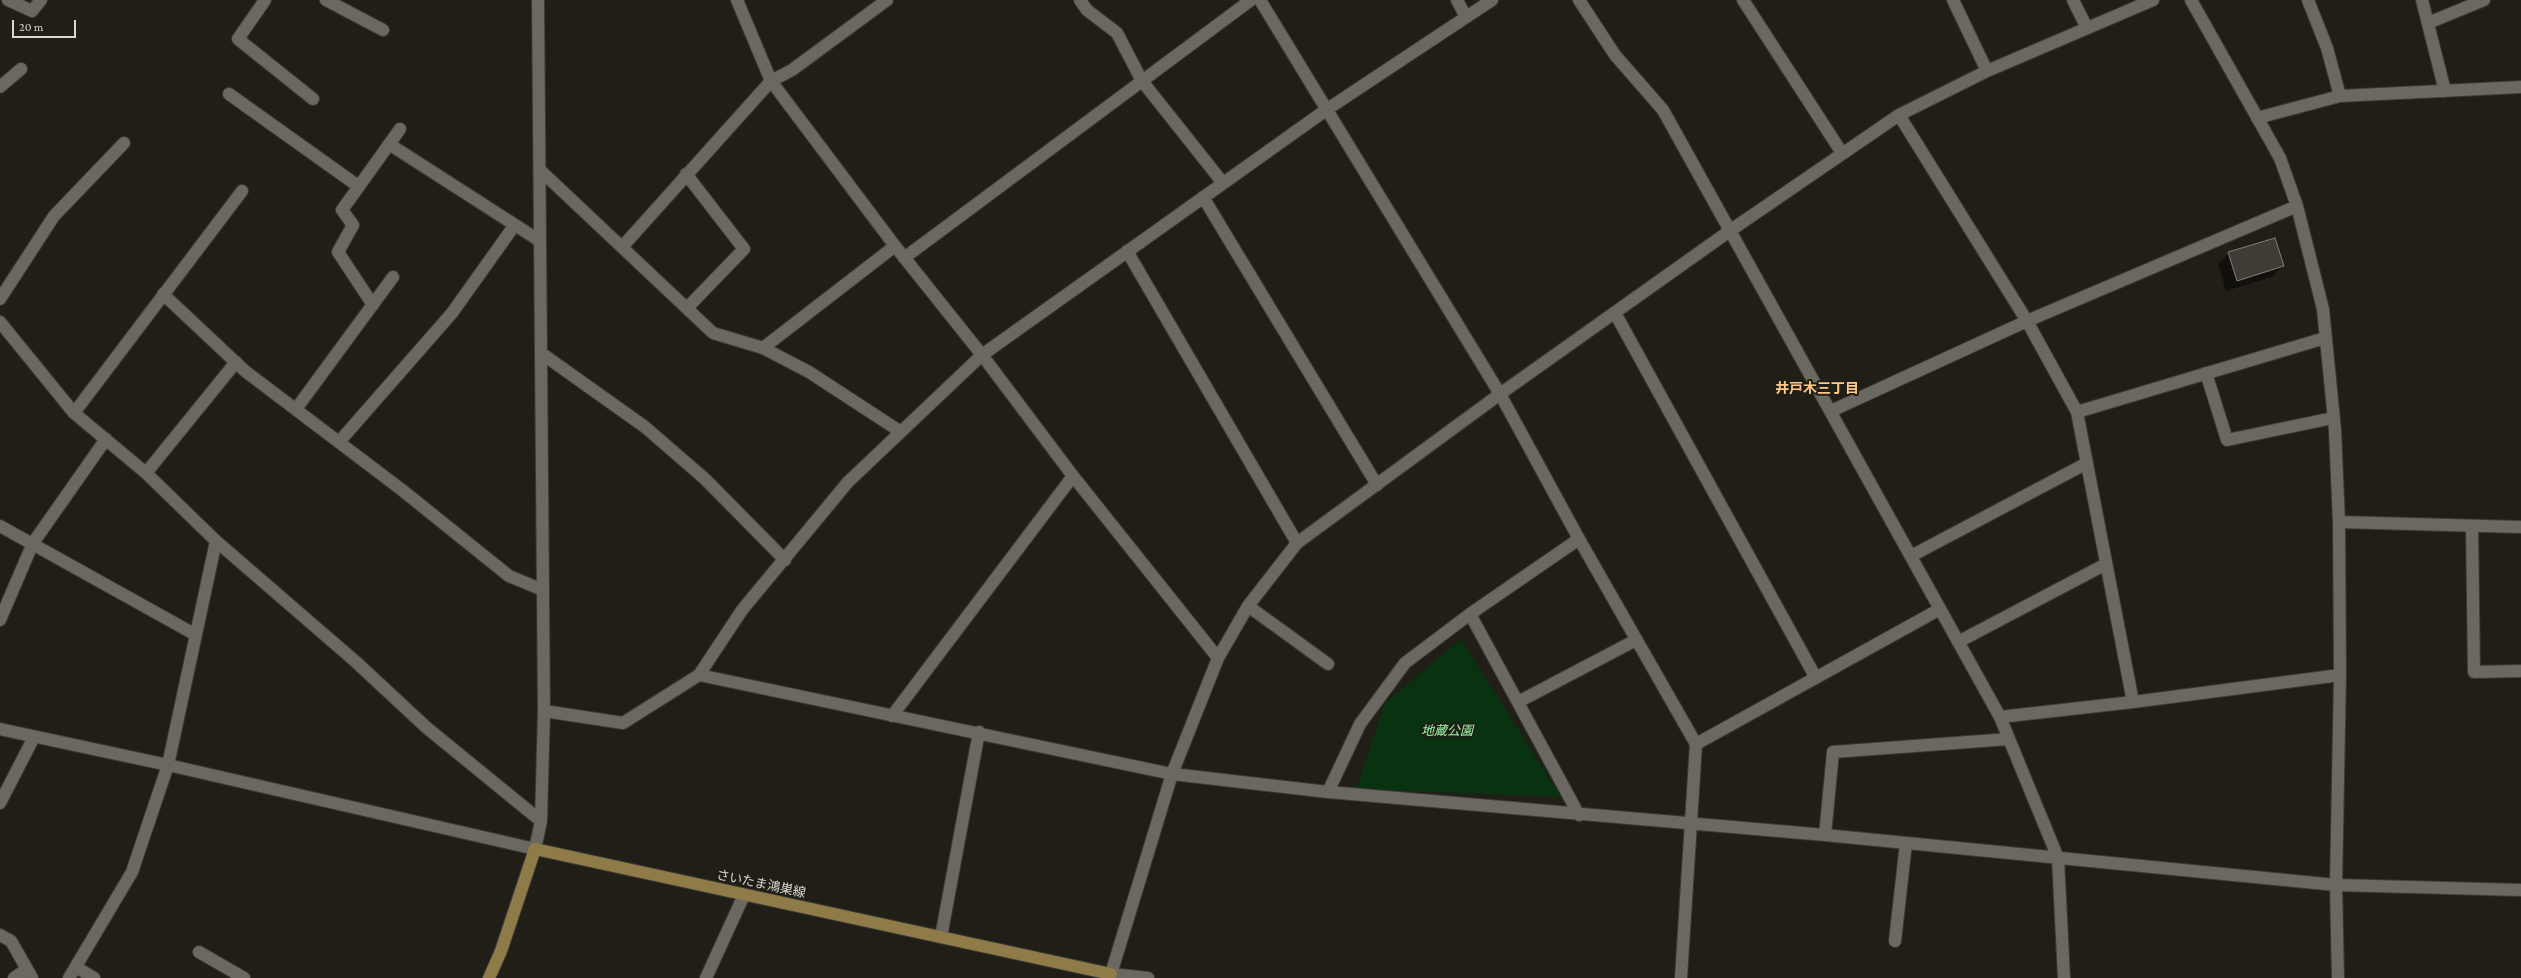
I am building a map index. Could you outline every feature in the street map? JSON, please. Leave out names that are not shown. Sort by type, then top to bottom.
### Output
[{"type":"main road","name":"さいたま鴻巣線","points":[[535,849],[941,937],[1110,976]]},
{"type":"main road","points":[[490,978],[535,849]]},
{"type":"street","points":[[8,0],[32,11],[41,0]]},
{"type":"street","points":[[265,0],[238,38],[313,99]]},
{"type":"street","points":[[326,0],[383,30]]},
{"type":"street","points":[[0,729],[168,765],[535,849],[541,821],[544,711],[538,0]]},
{"type":"street","points":[[737,0],[771,81],[894,246],[982,355],[1073,476],[1218,658]]},
{"type":"street","points":[[623,246],[771,81],[792,70],[887,0]]},
{"type":"street","points":[[1080,0],[1087,10],[1117,33],[1142,81],[1223,183]]},
{"type":"street","points":[[904,258],[1251,0]]},
{"type":"street","points":[[1260,0],[1500,394],[1579,539],[1696,744],[1681,978]]},
{"type":"street","points":[[1457,0],[1466,17]]},
{"type":"street","points":[[544,711],[623,723],[699,675],[742,610],[848,482],[982,355],[1326,110],[1492,0]]},
{"type":"street","points":[[1579,0],[1615,55],[1663,110],[1731,230],[2000,717],[2058,858],[2064,978]]},
{"type":"street","points":[[1743,0],[1842,153]]},
{"type":"street","points":[[1953,0],[1987,71]]},
{"type":"street","points":[[2073,0],[2088,28]]},
{"type":"street","points":[[1148,978],[1110,976],[1172,774],[1218,658],[1248,606],[1297,543],[1500,394],[1731,230],[1899,115],[1987,71],[2153,0]]},
{"type":"street","points":[[2191,0],[2280,158],[2298,206],[2323,309],[2334,418],[2339,522],[2340,674],[2336,885],[2338,978]]},
{"type":"street","points":[[2308,0],[2327,48],[2340,96]]},
{"type":"street","points":[[2422,0],[2444,91]]},
{"type":"street","points":[[2428,23],[2484,0]]},
{"type":"street","points":[[0,87],[21,69]]},
{"type":"street","points":[[2258,118],[2340,96],[2521,87]]},
{"type":"street","points":[[229,94],[358,186]]},
{"type":"street","points":[[1899,115],[2027,321],[2077,412],[2133,702]]},
{"type":"street","points":[[373,305],[338,252],[353,226],[342,210],[400,129]]},
{"type":"street","points":[[0,299],[54,216],[124,143]]},
{"type":"street","points":[[389,144],[514,226],[540,241]]},
{"type":"street","points":[[540,170],[623,246],[713,333],[763,348],[810,372],[901,432]]},
{"type":"street","points":[[686,174],[744,249],[687,308]]},
{"type":"street","points":[[74,413],[242,191]]},
{"type":"street","points":[[1203,197],[1377,485]]},
{"type":"street","points":[[1831,411],[2027,321],[2298,206]]},
{"type":"street","points":[[339,442],[452,313],[514,226]]},
{"type":"street","points":[[763,348],[894,246]]},
{"type":"street","points":[[1128,251],[1297,543]]},
{"type":"street","points":[[296,409],[393,278]]},
{"type":"street","points":[[163,294],[236,362],[509,576],[543,590]]},
{"type":"street","points":[[1615,313],[1816,678]]},
{"type":"street","points":[[0,322],[74,413],[146,473],[216,541],[356,662],[427,728],[541,821]]},
{"type":"street","points":[[2077,412],[2326,338]]},
{"type":"street","points":[[541,353],[645,427],[705,479],[784,560]]},
{"type":"street","points":[[146,473],[236,362]]},
{"type":"street","points":[[2206,373],[2227,440],[2334,418]]},
{"type":"street","points":[[0,620],[32,543],[106,439]]},
{"type":"street","points":[[1911,556],[2087,463]]},
{"type":"street","points":[[892,716],[1073,476]]},
{"type":"street","points":[[2339,522],[2521,527]]},
{"type":"street","points":[[0,526],[196,635]]},
{"type":"street","points":[[2472,526],[2474,672],[2521,671]]},
{"type":"street","points":[[1328,792],[1360,724],[1405,663],[1470,614],[1579,539]]},
{"type":"street","points":[[69,978],[132,872],[168,765],[216,541]]},
{"type":"street","points":[[1958,642],[2106,564]]},
{"type":"street","points":[[1248,606],[1328,664]]},
{"type":"street","points":[[1696,744],[1940,609]]},
{"type":"street","points":[[1470,614],[1580,815]]},
{"type":"street","points":[[1518,702],[1636,640]]},
{"type":"street","points":[[2000,717],[2133,702],[2340,674]]},
{"type":"street","points":[[699,675],[892,716],[979,732],[1172,774],[1328,792],[1825,835],[2336,885],[2521,890]]},
{"type":"street","points":[[941,937],[979,732]]},
{"type":"street","points":[[0,803],[34,737]]},
{"type":"street","points":[[1825,835],[1832,752],[2009,739]]},
{"type":"street","points":[[1895,941],[1906,843]]},
{"type":"street","points":[[706,978],[744,895]]},
{"type":"street","points":[[0,935],[11,941],[30,973],[14,978]]},
{"type":"street","points":[[199,952],[244,978]]},
{"type":"street","points":[[76,967],[94,978]]},
{"type":"green space","name":"地蔵公園","points":[[1461,639],[1561,797],[1356,789],[1385,703]]},
{"type":"building","points":[[2275,238],[2284,266],[2237,281],[2228,252]]},
{"type":"district","name":"井戸木三丁目","points":[[1817,389]]}]
